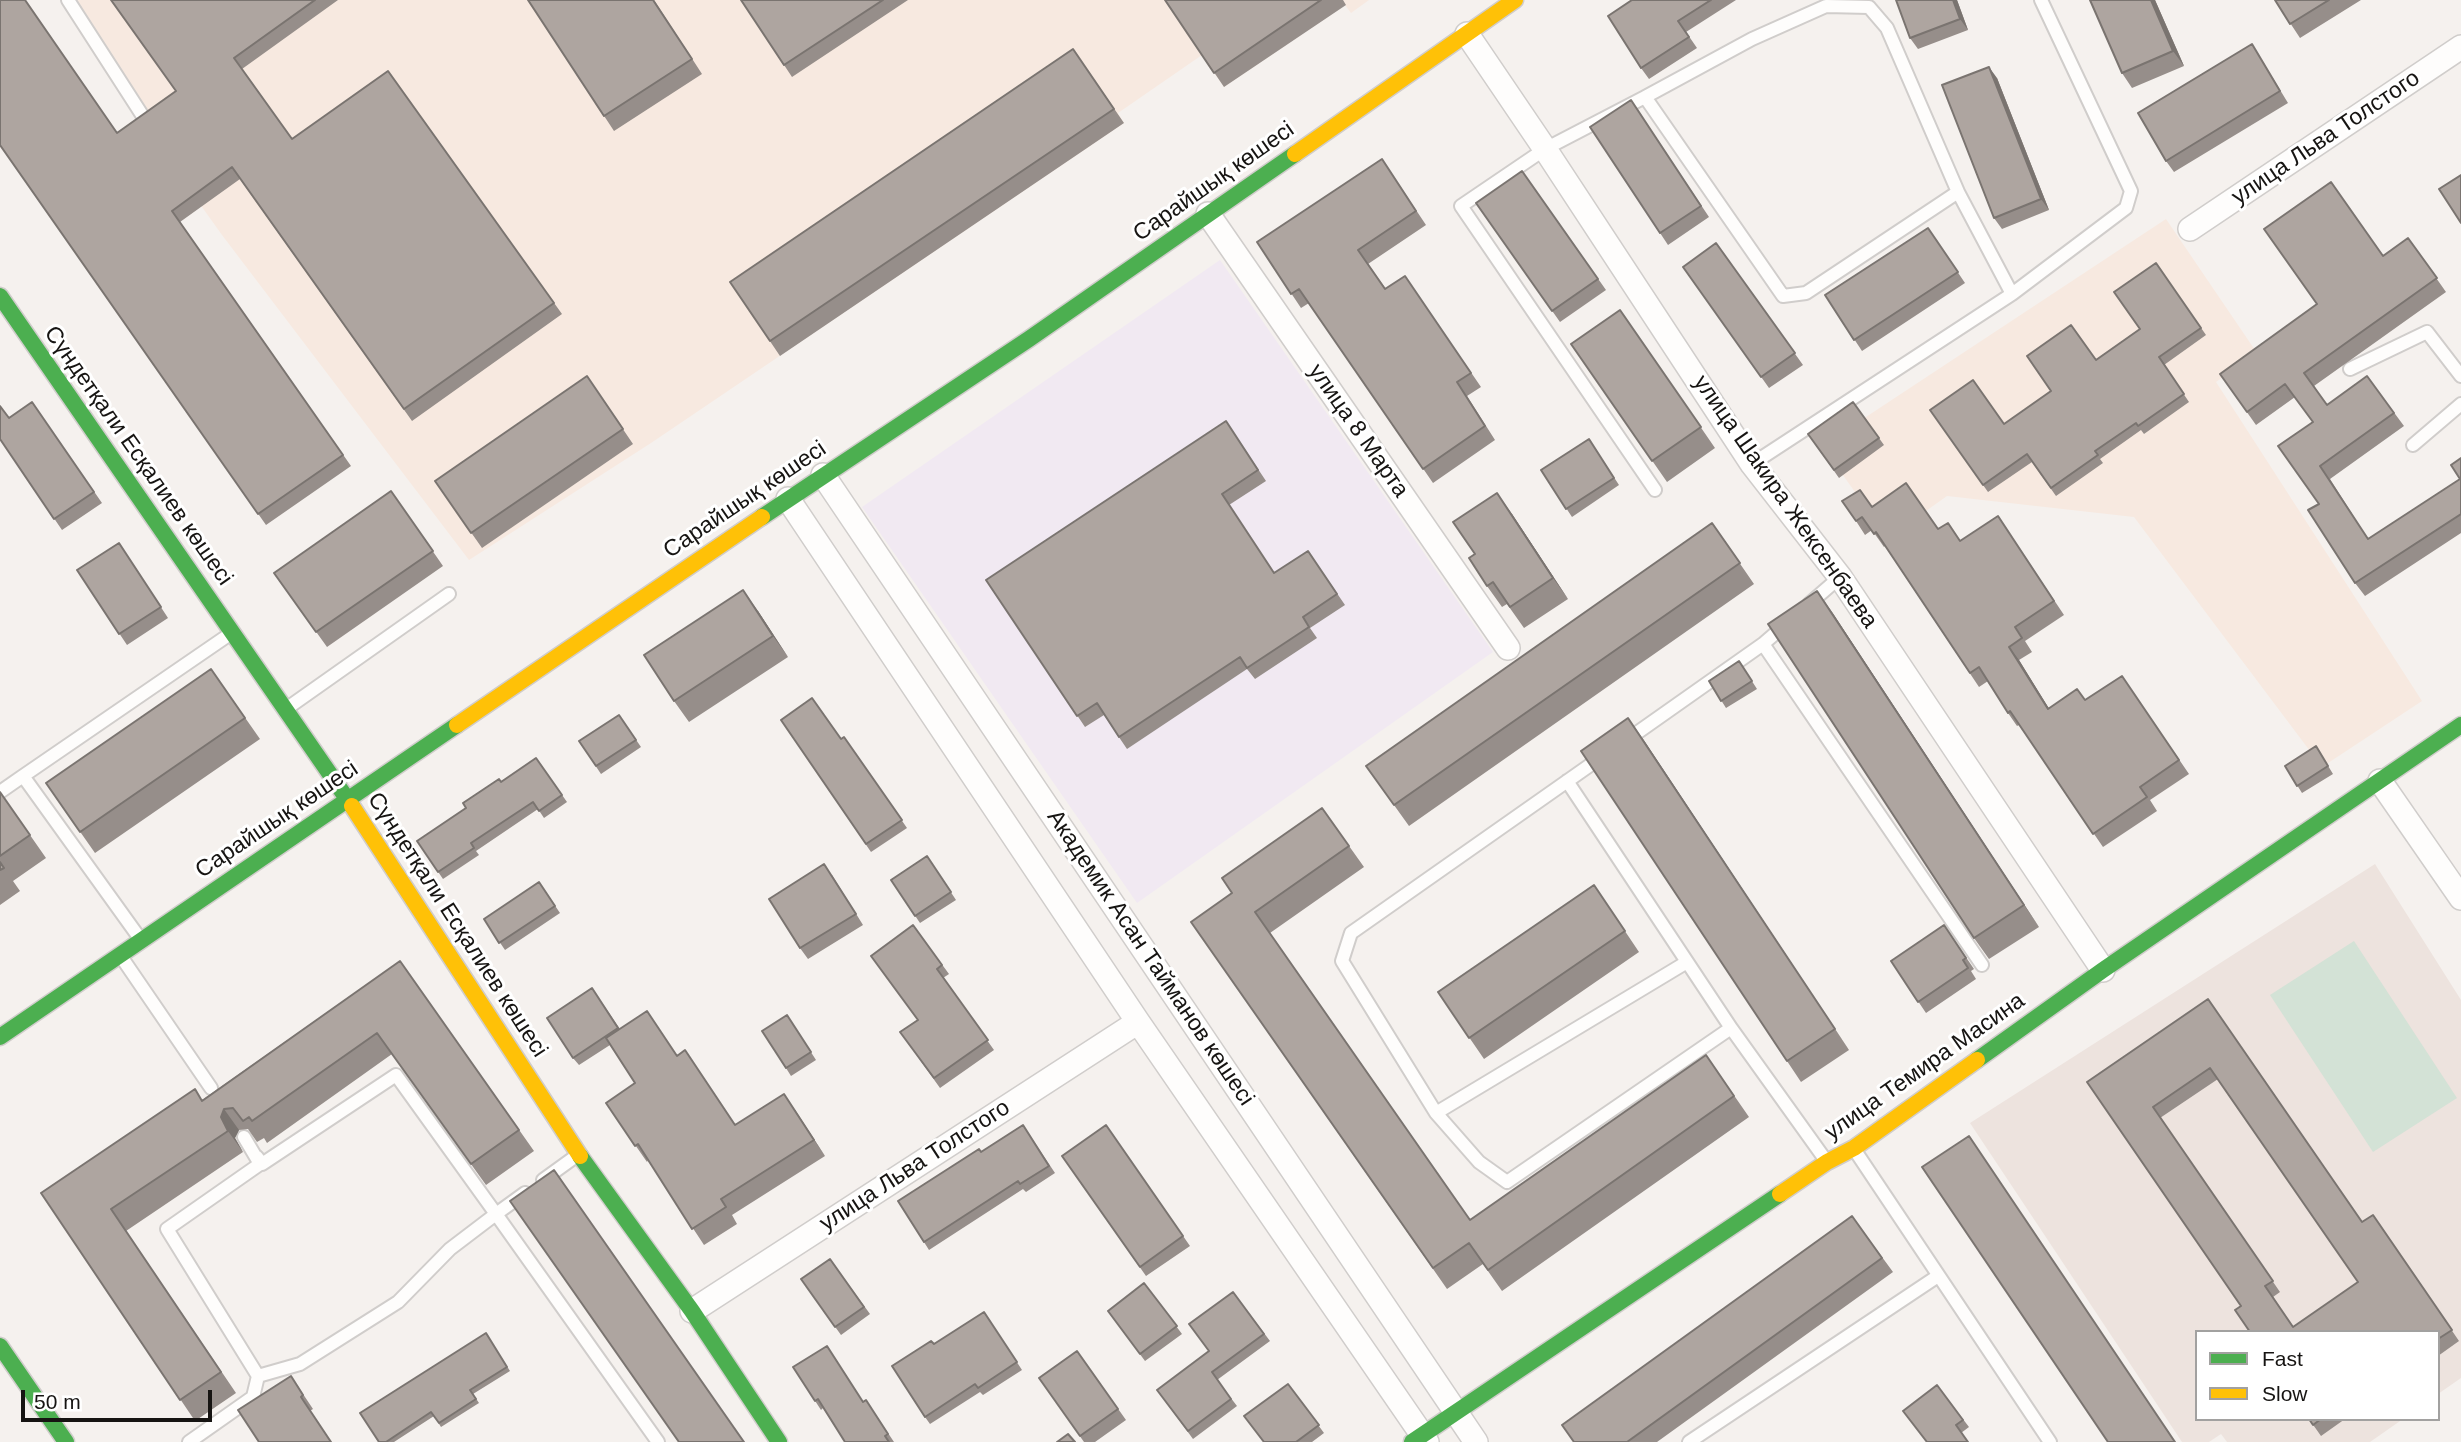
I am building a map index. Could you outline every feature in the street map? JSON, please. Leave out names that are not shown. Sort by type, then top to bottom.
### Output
[{"type":"street","name":"Сарайшық көшесі","points":[[0,1037],[823,475],[1029,339],[1515,0]]},
{"type":"street","name":"улица Шакира Жексенбаева","points":[[1467,34],[1752,464],[1840,577],[2103,970]]},
{"type":"street","name":"улица Льва Толстого","points":[[2190,229],[2461,47]]},
{"type":"street","name":"улица 8 Марта","points":[[1208,214],[1508,648]]},
{"type":"street","name":"Сүндетқали Есқалиев көшесі","points":[[0,296],[347,799],[579,1154],[692,1311],[779,1442]]},
{"type":"street","name":"Академик Асан Тайманов көшесі","points":[[823,475],[1476,1442]]},
{"type":"street","name":"Академик Асан Тайманов көшесі","points":[[788,499],[1421,1440]]},
{"type":"street","name":"улица Темира Масина","points":[[1421,1440],[1455,1413],[1827,1162],[1854,1148],[2103,970],[2461,725]]},
{"type":"street","points":[[2380,781],[2461,898]]},
{"type":"street","name":"улица Льва Толстого","points":[[692,1311],[1139,1021]]},
{"type":"street","points":[[0,1346],[66,1442]]},
{"type":"lane","points":[[68,0],[144,118]]},
{"type":"lane","points":[[1752,464],[2012,294],[2126,208],[2132,191],[2041,0]]},
{"type":"lane","points":[[1654,490],[1461,206],[1545,149],[1752,39],[1826,6],[1869,7],[1887,28],[1958,192],[2012,294]]},
{"type":"lane","points":[[1645,97],[1783,296],[1806,293],[1958,192]]},
{"type":"lane","points":[[2350,369],[2427,332],[2461,376]]},
{"type":"lane","points":[[2413,445],[2461,404]]},
{"type":"lane","points":[[1731,1028],[1507,1182],[1479,1162],[1436,1113],[1342,961],[1350,933],[1763,644],[1840,577]]},
{"type":"lane","points":[[285,709],[449,594]]},
{"type":"lane","points":[[0,792],[232,632]]},
{"type":"lane","points":[[1763,644],[1982,965]]},
{"type":"lane","points":[[23,776],[142,940]]},
{"type":"lane","points":[[1567,781],[1731,1028],[1827,1162]]},
{"type":"lane","points":[[120,955],[211,1088]]},
{"type":"lane","points":[[1436,1113],[1687,962]]},
{"type":"lane","points":[[236,1125],[262,1164],[396,1075],[658,1442]]},
{"type":"lane","points":[[189,1442],[253,1397],[258,1376],[167,1229],[260,1164],[244,1137]]},
{"type":"lane","points":[[1854,1148],[2050,1442]]},
{"type":"lane","points":[[258,1376],[300,1364],[398,1302],[450,1249],[579,1154]]},
{"type":"lane","points":[[1689,1442],[1938,1276]]},
{"type":"shaded area","points":[[60,0],[1369,0],[1351,13],[1345,5],[1224,87],[1202,55],[1118,113],[1124,123],[651,443],[469,560],[222,235],[134,112]]},
{"type":"shaded area","points":[[2166,219],[2257,353],[2216,382],[2422,701],[2322,767],[2134,517],[1947,496],[1888,538],[1822,446]]},
{"type":"shaded area","points":[[1220,260],[1493,652],[1137,903],[862,507]]},
{"type":"shaded area","points":[[2375,864],[2461,1000],[2461,1378],[2440,1393],[2440,1330],[2195,1330],[2195,1421],[2400,1421],[2370,1442],[2227,1442],[2221,1434],[2209,1442],[2182,1442],[1970,1123]]},
{"type":"green space","points":[[2354,941],[2457,1098],[2373,1152],[2270,995]]},
{"type":"building","points":[[0,0],[25,0],[117,133],[176,91],[111,0],[315,0],[234,58],[292,139],[388,71],[554,303],[404,409],[232,167],[172,211],[343,455],[258,514],[0,145]]},
{"type":"building","points":[[528,0],[653,0],[692,59],[604,116]]},
{"type":"building","points":[[741,0],[883,0],[784,65]]},
{"type":"building","points":[[1165,0],[1321,0],[1214,73]]},
{"type":"building","points":[[1632,0],[1711,0],[1678,21],[1689,37],[1641,68],[1608,16]]},
{"type":"building","points":[[1896,0],[1953,0],[1960,19],[1910,38]]},
{"type":"building","points":[[2090,0],[2151,0],[2173,51],[2122,73]]},
{"type":"building","points":[[2275,0],[2329,0],[2290,24]]},
{"type":"building","points":[[2252,44],[2280,91],[2166,161],[2138,113]]},
{"type":"building","points":[[1073,49],[1114,109],[770,341],[730,282]]},
{"type":"building","points":[[1989,67],[2041,199],[1994,218],[1942,85]]},
{"type":"building","points":[[1631,100],[1701,206],[1660,233],[1590,127]]},
{"type":"building","points":[[1382,159],[1416,211],[1358,250],[1385,289],[1405,276],[1471,373],[1457,382],[1485,426],[1423,469],[1299,289],[1291,294],[1257,242]]},
{"type":"building","points":[[1522,171],[1598,279],[1552,311],[1476,203]]},
{"type":"building","points":[[2461,175],[2461,223],[2439,189]]},
{"type":"building","points":[[2331,182],[2383,256],[2408,238],[2437,278],[2304,373],[2327,405],[2367,376],[2394,413],[2320,466],[2368,539],[2460,479],[2451,465],[2461,458],[2461,514],[2355,583],[2308,510],[2319,504],[2278,446],[2313,422],[2285,384],[2247,412],[2220,374],[2317,304],[2264,229]]},
{"type":"building","points":[[1928,228],[1958,272],[1854,340],[1825,295]]},
{"type":"building","points":[[1716,243],[1795,353],[1761,377],[1683,267]]},
{"type":"building","points":[[2156,263],[2201,328],[2159,357],[2184,394],[2138,426],[2136,423],[2095,451],[2098,455],[2051,488],[2027,454],[1983,485],[1930,410],[1973,380],[2004,424],[2051,391],[2027,356],[2071,325],[2096,360],[2140,329],[2114,292]]},
{"type":"building","points":[[1620,310],[1701,427],[1652,461],[1571,344]]},
{"type":"building","points":[[587,376],[623,429],[471,533],[435,481]]},
{"type":"building","points":[[32,402],[94,492],[54,519],[0,439],[0,406],[9,418]]},
{"type":"building","points":[[1853,402],[1879,438],[1834,470],[1808,434]]},
{"type":"building","points":[[1226,421],[1258,470],[1222,494],[1274,573],[1308,551],[1337,594],[1303,617],[1309,627],[1247,668],[1240,657],[1119,737],[1097,703],[1077,716],[986,580]]},
{"type":"building","points":[[1589,439],[1614,478],[1566,509],[1541,470]]},
{"type":"building","points":[[1906,483],[1938,529],[1948,523],[1960,541],[1998,516],[2054,601],[2015,627],[2022,638],[2009,647],[2048,709],[2077,689],[2085,700],[2122,676],[2179,760],[2140,787],[2147,797],[2093,834],[1979,667],[1970,673],[1876,532],[1874,534],[1862,517],[1856,521],[1842,501],[1860,490],[1872,507]]},
{"type":"building","points":[[391,491],[433,551],[316,632],[274,573]]},
{"type":"building","points":[[1497,493],[1553,578],[1510,607],[1493,582],[1487,586],[1469,558],[1475,554],[1453,522]]},
{"type":"building","points":[[1712,523],[1740,563],[1394,805],[1366,766]]},
{"type":"building","points":[[119,543],[161,607],[119,634],[77,570]]},
{"type":"building","points":[[743,590],[773,636],[674,701],[644,655]]},
{"type":"building","points":[[1817,591],[2024,905],[1974,938],[1768,624]]},
{"type":"building","points":[[1739,661],[1752,681],[1721,701],[1709,681]]},
{"type":"building","points":[[211,669],[245,718],[80,832],[46,783]]},
{"type":"building","points":[[812,698],[841,739],[844,737],[902,820],[866,844],[781,720]]},
{"type":"building","points":[[619,715],[636,740],[596,766],[579,741]]},
{"type":"building","points":[[1628,718],[1835,1029],[1787,1061],[1581,751]]},
{"type":"building","points":[[2316,746],[2328,766],[2297,786],[2285,766]]},
{"type":"building","points":[[536,758],[562,795],[539,811],[533,802],[471,843],[474,848],[438,872],[417,841],[466,808],[463,803]]},
{"type":"building","points":[[0,792],[30,835],[0,856]]},
{"type":"building","points":[[1322,808],[1349,846],[1255,912],[1470,1220],[1706,1055],[1734,1096],[1488,1270],[1469,1243],[1433,1268],[1191,922],[1232,893],[1222,878]]},
{"type":"building","points":[[927,856],[951,892],[915,916],[891,880]]},
{"type":"building","points":[[824,864],[856,914],[800,948],[769,899]]},
{"type":"building","points":[[539,882],[555,906],[499,943],[484,919]]},
{"type":"building","points":[[1594,885],[1625,931],[1469,1038],[1438,992]]},
{"type":"building","points":[[913,925],[942,965],[937,969],[988,1040],[934,1078],[900,1032],[918,1020],[871,956]]},
{"type":"building","points":[[1944,925],[1966,958],[1963,960],[1968,968],[1918,1002],[1891,961]]},
{"type":"building","points":[[400,961],[519,1130],[471,1164],[377,1033],[252,1121],[249,1117],[243,1121],[233,1108],[224,1109],[221,1117],[228,1131],[111,1209],[221,1372],[180,1400],[41,1193],[195,1089],[202,1101]]},
{"type":"building","points":[[592,988],[618,1028],[573,1058],[547,1018]]},
{"type":"building","points":[[2208,999],[2362,1222],[2373,1215],[2452,1330],[2440,1338],[2440,1330],[2249,1330],[2235,1310],[2241,1306],[2087,1082]],"holes":[[[2210,1068],[2358,1282],[2293,1327],[2265,1286],[2273,1281],[2153,1107]]]},
{"type":"building","points":[[647,1011],[677,1056],[685,1050],[735,1125],[784,1094],[814,1140],[721,1199],[726,1207],[692,1229],[638,1144],[635,1146],[606,1103],[635,1083],[606,1038]]},
{"type":"building","points":[[787,1015],[811,1052],[786,1068],[762,1031]]},
{"type":"building","points":[[1023,1125],[1049,1166],[1020,1184],[1018,1181],[924,1242],[898,1201],[979,1149],[981,1152]]},
{"type":"building","points":[[1106,1125],[1183,1236],[1140,1267],[1062,1156]]},
{"type":"building","points":[[1969,1136],[2175,1442],[2108,1442],[1922,1167]]},
{"type":"building","points":[[554,1170],[744,1442],[679,1442],[510,1201]]},
{"type":"building","points":[[1852,1216],[1882,1258],[1627,1442],[1574,1442],[1562,1425]]},
{"type":"building","points":[[830,1259],[864,1307],[835,1327],[801,1279]]},
{"type":"building","points":[[1144,1283],[1177,1326],[1140,1354],[1108,1311]]},
{"type":"building","points":[[1233,1292],[1264,1334],[1212,1372],[1231,1399],[1188,1431],[1157,1390],[1209,1351],[1189,1324]]},
{"type":"building","points":[[984,1312],[1017,1362],[978,1388],[975,1384],[925,1417],[892,1366],[931,1341],[934,1344]]},
{"type":"building","points":[[486,1333],[507,1367],[470,1390],[476,1399],[439,1423],[431,1412],[386,1442],[379,1442],[360,1413]]},
{"type":"building","points":[[827,1346],[863,1402],[866,1400],[888,1434],[885,1436],[889,1442],[845,1442],[818,1399],[815,1401],[793,1367]]},
{"type":"building","points":[[1077,1351],[1118,1409],[1080,1436],[1039,1378]]},
{"type":"building","points":[[291,1376],[303,1395],[301,1397],[331,1442],[259,1442],[238,1410]]},
{"type":"building","points":[[1288,1384],[1319,1425],[1296,1442],[1264,1442],[1244,1416]]},
{"type":"building","points":[[1937,1385],[1963,1420],[1956,1425],[1968,1442],[1927,1442],[1903,1411]]},
{"type":"building","points":[[1068,1434],[1075,1442],[1057,1442]]},
{"type":"traffic: fast","points":[[762,517],[1029,339],[1295,154]]},
{"type":"traffic: fast","points":[[0,296],[352,806]]},
{"type":"traffic: fast","points":[[0,1037],[457,725]]},
{"type":"traffic: fast","points":[[1977,1060],[2103,970],[2461,725]]},
{"type":"traffic: fast","points":[[580,1156],[692,1311],[779,1442]]},
{"type":"traffic: fast","points":[[1412,1442],[1780,1194]]},
{"type":"traffic: fast","points":[[0,1346],[66,1442]]},
{"type":"traffic: slow","points":[[1295,154],[1515,0]]},
{"type":"traffic: slow","points":[[457,725],[762,517]]},
{"type":"traffic: slow","points":[[352,806],[580,1156]]},
{"type":"traffic: slow","points":[[1780,1194],[1827,1162],[1854,1148],[1977,1060]]}]
